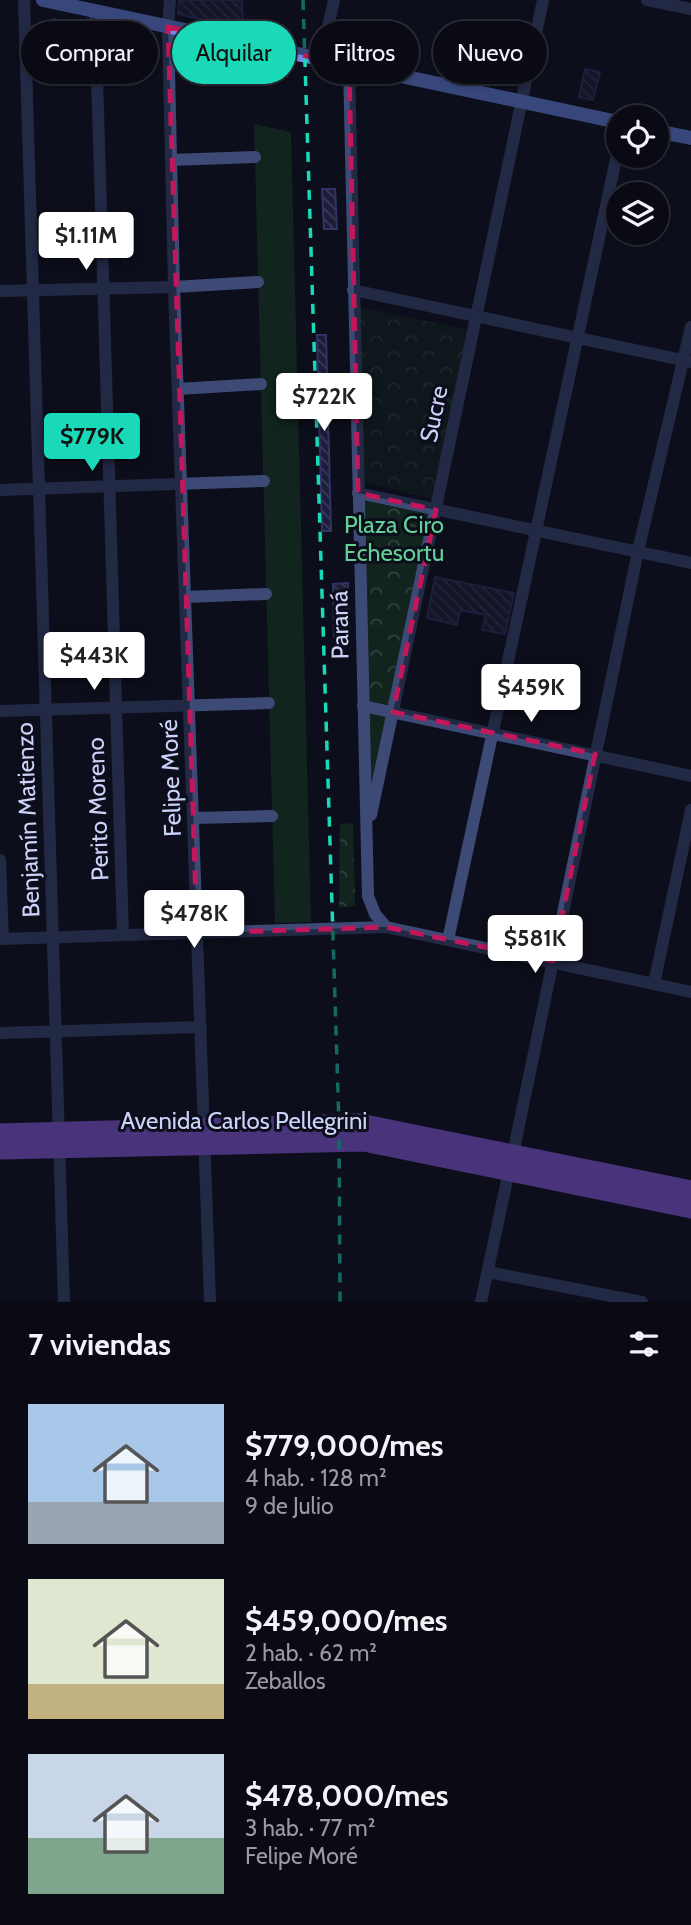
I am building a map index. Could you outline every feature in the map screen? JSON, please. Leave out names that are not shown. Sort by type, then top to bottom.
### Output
[{"type":"main road","points":[[43,0],[310,57]]},
{"type":"main road","points":[[419,80],[606,120]]},
{"type":"main road","points":[[669,134],[691,138]]},
{"type":"main road","name":"Avenida Carlos Pellegrini","points":[[0,1133],[59,1139],[205,1136],[359,1123],[691,1209]]},
{"type":"main road","name":"Avenida Carlos Pellegrini","points":[[0,1150],[59,1139]]},
{"type":"main road","name":"Avenida Carlos Pellegrini","points":[[511,1163],[691,1190]]},
{"type":"street","name":"Benjamín Matienzo","points":[[24,0],[64,1302]]},
{"type":"street","name":"Felipe Moré","points":[[170,0],[168,27],[174,287],[210,1302]]},
{"type":"street","points":[[329,21],[334,0]]},
{"type":"street","name":"Sucre","points":[[366,837],[543,0]]},
{"type":"street","points":[[648,0],[691,9]]},
{"type":"street","name":"Perito Moreno","points":[[95,11],[123,935]]},
{"type":"street","name":"Paraná","points":[[349,84],[368,895],[375,914],[386,927]]},
{"type":"street","points":[[171,160],[255,157]]},
{"type":"street","points":[[448,940],[614,168]]},
{"type":"street","points":[[0,291],[258,282]]},
{"type":"street","points":[[353,290],[687,362]]},
{"type":"street","points":[[481,1302],[638,551],[687,362],[691,327]]},
{"type":"street","points":[[178,389],[261,384]]},
{"type":"street","points":[[0,490],[264,481]]},
{"type":"street","points":[[358,493],[691,563]]},
{"type":"street","points":[[185,597],[266,594]]},
{"type":"street","points":[[0,711],[269,703]]},
{"type":"street","points":[[363,706],[691,776]]},
{"type":"street","points":[[654,984],[691,810]]},
{"type":"street","points":[[193,818],[272,816]]},
{"type":"street","points":[[0,860],[1,939],[386,927],[691,992]]},
{"type":"street","points":[[0,1033],[201,1027]]},
{"type":"street","points":[[488,1272],[642,1302]]},
{"type":"highlighted area","points":[[168,27],[349,65],[358,493],[436,510],[393,712],[595,754],[553,961],[386,927],[197,933]]},
{"type":"green space","points":[[254,124],[291,132],[311,922],[275,923]]},
{"type":"green space","name":"Plaza Ciro Echesortu","points":[[360,307],[470,330],[431,498],[364,482]]},
{"type":"green space","name":"Plaza Ciro Echesortu","points":[[362,500],[430,514],[391,707],[366,702]]},
{"type":"green space","points":[[367,712],[387,716],[369,807]]},
{"type":"green space","points":[[353,823],[355,906],[339,907],[340,824]]},
{"type":"building","points":[[179,0],[242,0],[243,21],[208,21],[178,14]]},
{"type":"building","points":[[585,69],[600,72],[593,100],[579,97]]},
{"type":"building","points":[[322,189],[335,189],[337,229],[324,229]]},
{"type":"building","points":[[317,335],[326,335],[331,531],[322,531]]},
{"type":"building","points":[[435,577],[514,593],[505,634],[482,630],[486,615],[460,610],[457,625],[427,618]]},
{"type":"building","points":[[348,583],[349,637],[334,637],[333,584]]},
{"type":"railway","points":[[303,0],[339,1124],[340,1302]]}]
